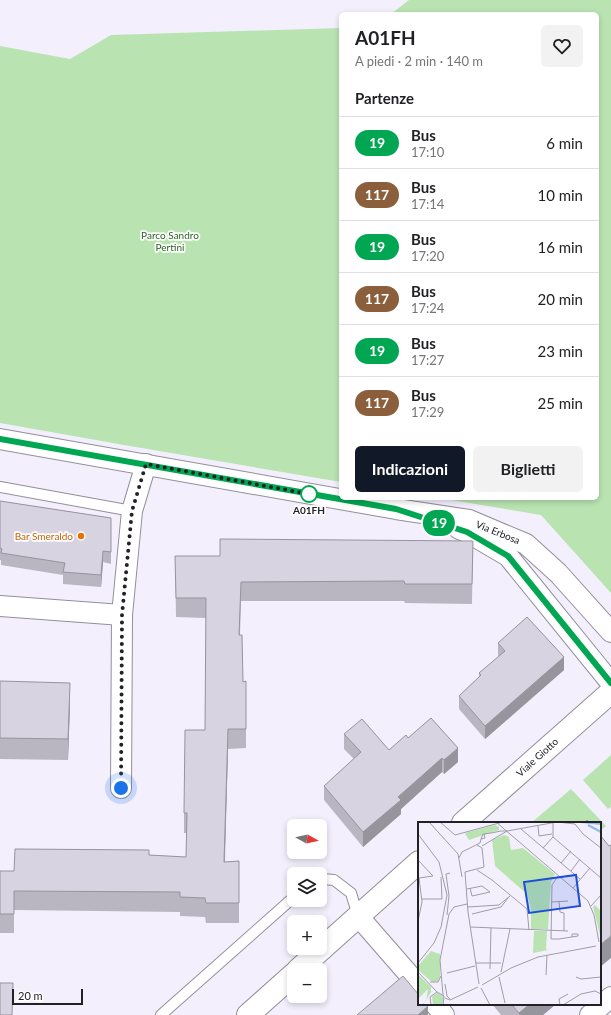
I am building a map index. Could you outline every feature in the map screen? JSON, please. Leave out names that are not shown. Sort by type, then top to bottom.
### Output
[{"type":"street","name":"Via Erbosa","points":[[0,439],[339,499]]},
{"type":"street","points":[[121,788],[122,615],[132,511],[146,464]]},
{"type":"street","name":"Via Erbosa","points":[[346,500],[469,520],[526,544],[558,573],[611,632]]},
{"type":"street","name":"Via Erbosa","points":[[396,509],[467,532],[508,556],[611,683]]},
{"type":"street","points":[[0,606],[122,615]]},
{"type":"street","name":"Viale Giotto","points":[[464,822],[611,692]]},
{"type":"street","points":[[306,963],[418,863]]},
{"type":"street","points":[[358,916],[418,985]]},
{"type":"street","points":[[248,1015],[287,980]]},
{"type":"street","points":[[590,1015],[611,997]]},
{"type":"street","points":[[436,1005],[444,1015]]},
{"type":"lane","points":[[0,487],[132,511]]},
{"type":"lane","points":[[327,879],[334,880],[351,893],[358,916]]},
{"type":"lane","points":[[161,1015],[287,904]]},
{"type":"green space","points":[[409,0],[611,0],[611,593],[541,515],[451,500],[599,500],[599,12],[394,12]]},
{"type":"green space","name":"Parco Sandro Pertini","points":[[339,28],[339,482],[0,423],[0,46],[70,59],[111,35]]},
{"type":"green space","points":[[611,755],[611,807],[608,809],[583,780]]},
{"type":"green space","points":[[571,789],[606,826],[601,830],[601,822],[532,822]]},
{"type":"building","points":[[0,501],[111,518],[111,552],[103,551],[101,575],[63,572],[65,563],[1,553]]},
{"type":"building","points":[[220,539],[473,541],[472,584],[405,584],[404,581],[241,582],[239,635],[242,635],[243,682],[246,681],[246,729],[228,729],[224,862],[239,861],[239,903],[206,903],[205,898],[180,897],[180,892],[14,891],[14,914],[0,914],[0,871],[14,871],[15,849],[149,850],[149,855],[186,857],[187,813],[184,813],[185,730],[205,730],[206,598],[176,598],[175,556],[220,556]]},
{"type":"building","points":[[527,617],[564,657],[485,726],[459,696],[481,675],[479,673],[505,651],[498,643]]},
{"type":"building","points":[[0,681],[70,683],[68,739],[0,738]]},
{"type":"building","points":[[431,718],[458,748],[444,760],[442,758],[398,797],[401,800],[363,832],[324,786],[361,752],[344,734],[362,719],[389,750],[406,735],[408,738]]},
{"type":"building","points":[[601,836],[609,846],[611,845],[611,936],[601,944]]},
{"type":"building","points":[[403,976],[418,994],[418,1005],[428,1006],[418,1015],[357,1015]]},
{"type":"building","points":[[0,983],[13,983],[12,1015],[0,1015]]},
{"type":"building","points":[[512,1005],[529,1005],[519,1013]]},
{"type":"bus line","name":"19","points":[[0,439],[339,499]]},
{"type":"bus line","name":"19","points":[[346,500],[396,509],[467,532],[508,556],[611,683]]},
{"type":"place","name":"A01FH","points":[[309,494]]},
{"type":"place","name":"Bar Smeraldo","points":[[81,536]]},
{"type":"route","points":[[121,788],[122,615],[132,511],[146,464],[309,494]]}]
